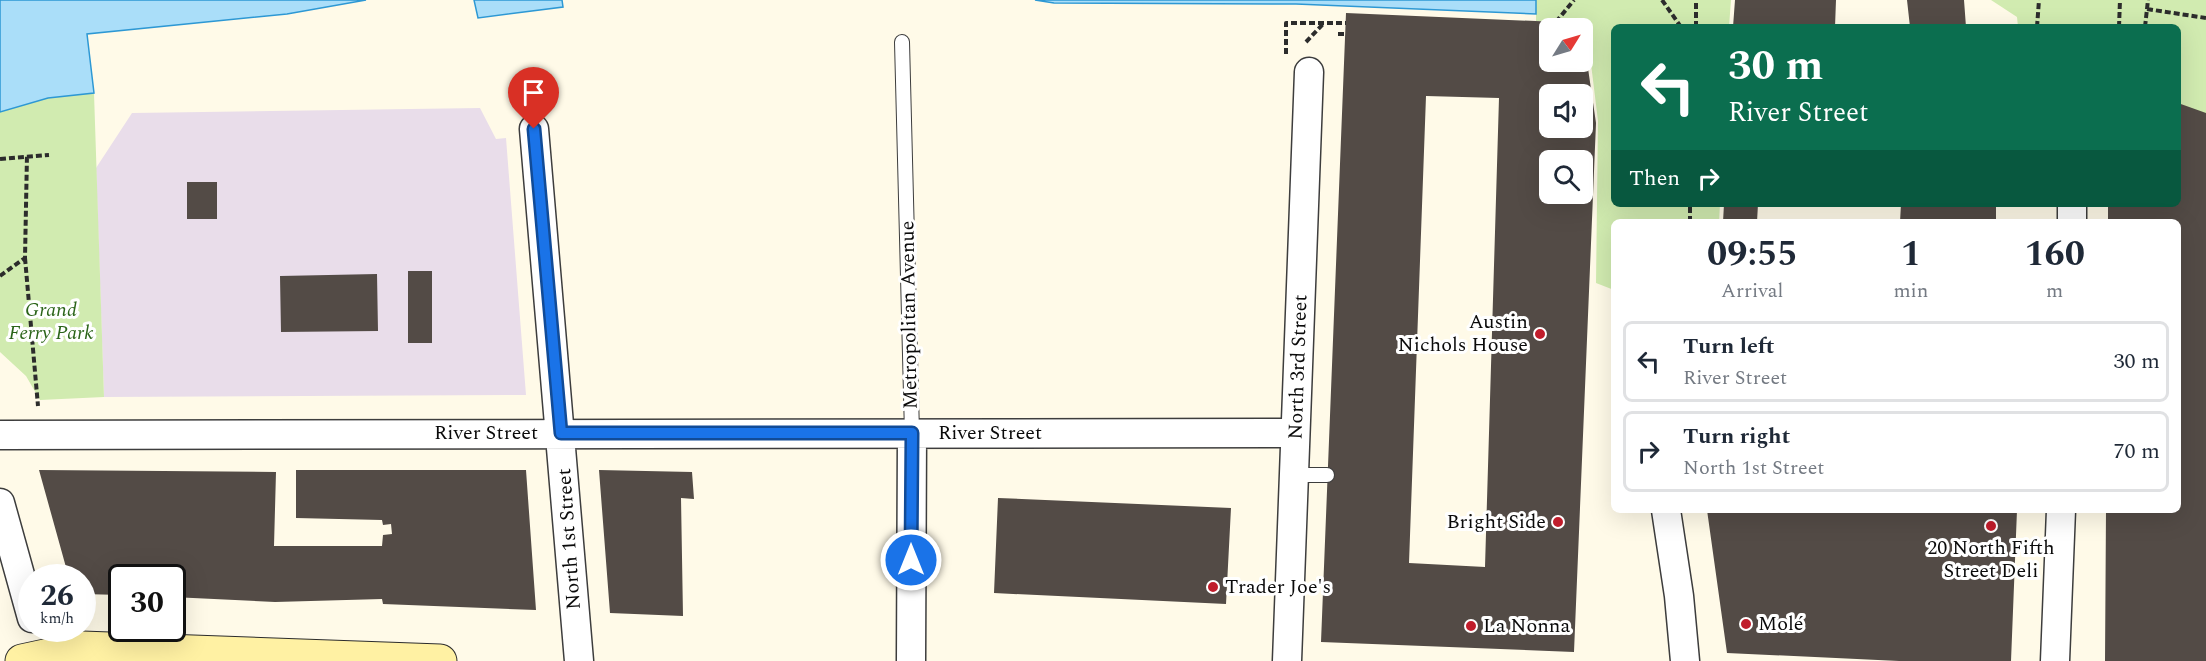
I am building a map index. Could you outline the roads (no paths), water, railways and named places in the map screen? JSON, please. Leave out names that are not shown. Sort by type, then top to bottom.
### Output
[{"type":"main road","points":[[36,652],[102,648],[440,661]]},
{"type":"street","name":"North 3rd Street","points":[[1287,661],[1309,72]]},
{"type":"street","name":"North 1st Street","points":[[534,129],[579,661]]},
{"type":"street","name":"Metropolitan Avenue","points":[[911,661],[912,433]]},
{"type":"street","name":"River Street","points":[[0,435],[1295,434]]},
{"type":"street","points":[[0,503],[18,568]]},
{"type":"street","points":[[1666,513],[1680,596],[1685,661]]},
{"type":"street","points":[[2055,661],[2061,513]]},
{"type":"lane","name":"Metropolitan Avenue","points":[[903,42],[912,433]]},
{"type":"lane","points":[[1294,475],[1327,475]]},
{"type":"water","points":[[0,0],[366,0],[287,14],[87,34],[94,93],[48,98],[0,112]]},
{"type":"water","points":[[474,0],[562,0],[563,7],[478,18]]},
{"type":"water","points":[[1035,0],[1536,0],[1536,14],[1296,4],[1054,3]]},
{"type":"place","name":"Austin Nichols House","points":[[1540,334]]},
{"type":"place","name":"Bright Side","points":[[1558,522]]},
{"type":"place","name":"20 North Fifth Street Deli","points":[[1991,526]]},
{"type":"place","name":"Trader Joe's","points":[[1213,587]]},
{"type":"place","name":"Molé","points":[[1746,624]]},
{"type":"place","name":"La Nonna","points":[[1471,626]]},
{"type":"park label","name":"Grand Ferry Park","points":[[51,322]]}]
